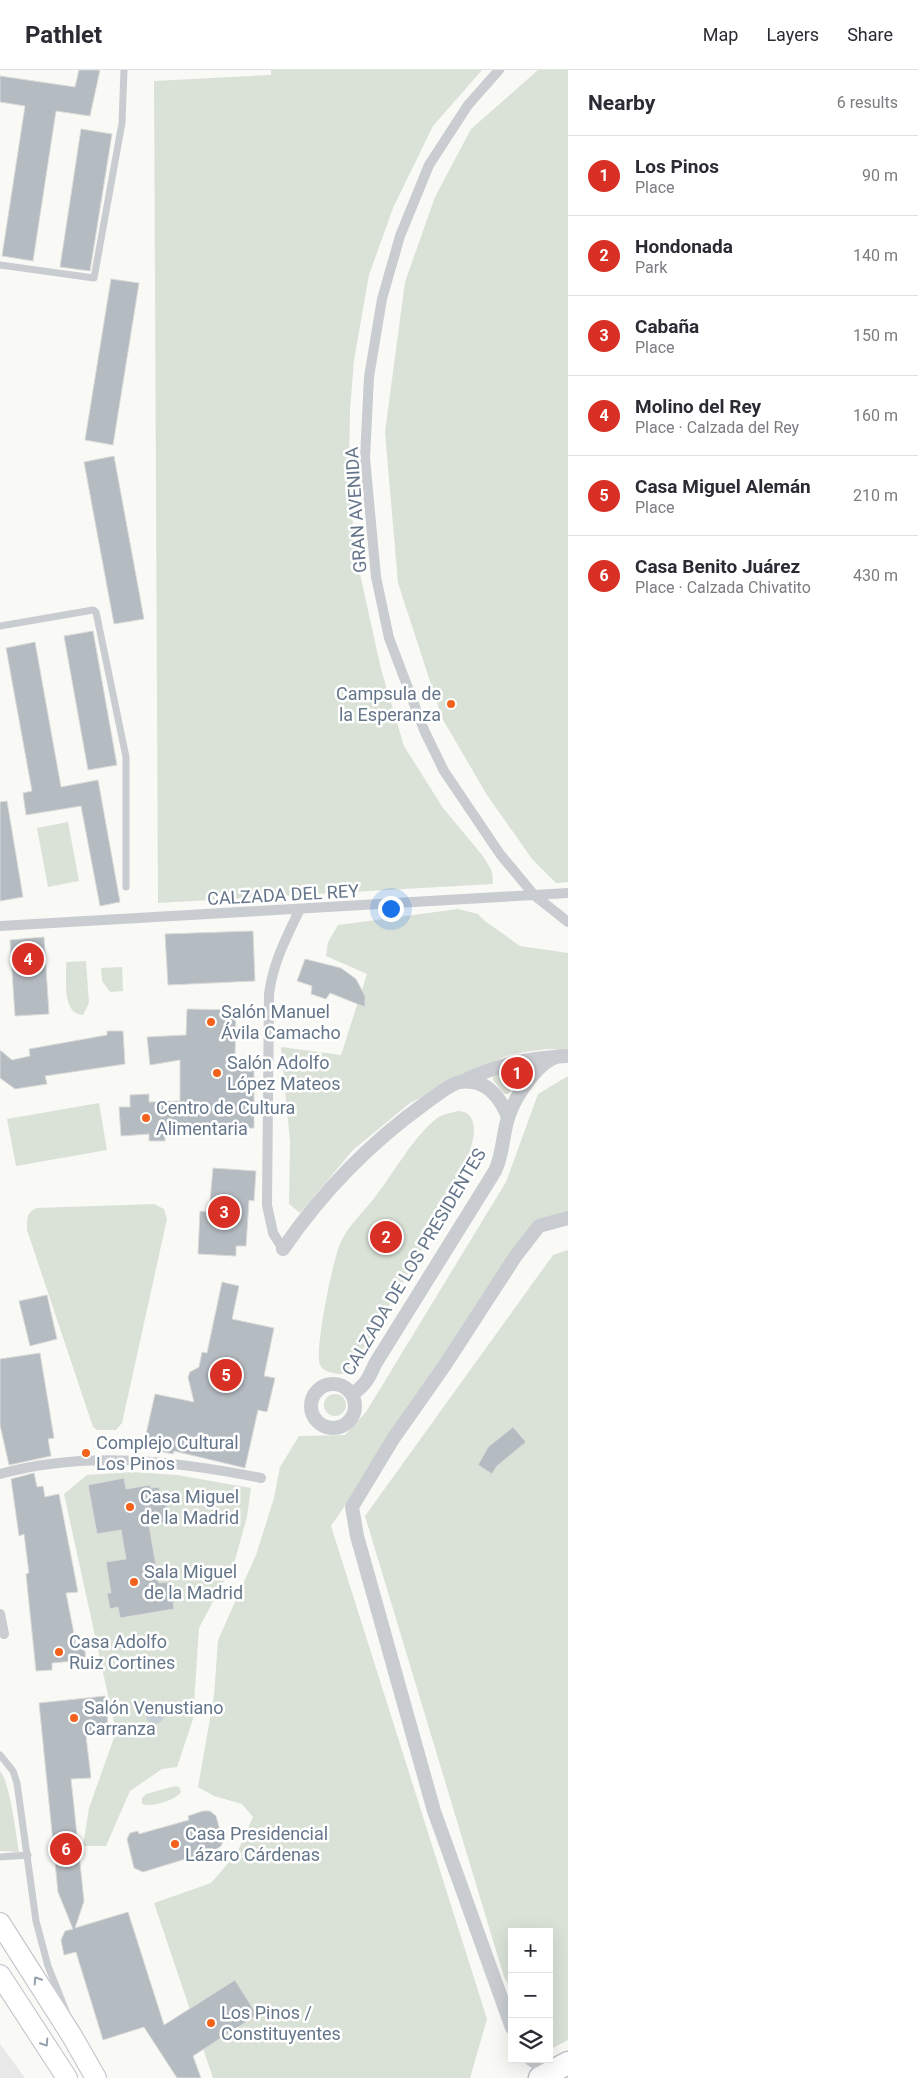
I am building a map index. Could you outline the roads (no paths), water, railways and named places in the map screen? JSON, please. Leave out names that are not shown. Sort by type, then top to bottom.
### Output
[{"type":"main road","points":[[0,1923],[72,2036],[96,2078]]},
{"type":"main road","points":[[0,1975],[67,2078]]},
{"type":"main road","points":[[0,1992],[22,2009]]},
{"type":"street","name":"GRAN AVENIDA","points":[[499,70],[468,105],[429,165],[400,236],[382,299],[369,377],[365,458],[376,577],[389,638],[424,730],[444,772],[479,826],[534,895],[568,922]]},
{"type":"street","name":"CALZADA DEL REY","points":[[0,926],[299,911],[568,893]]},
{"type":"street","points":[[299,911],[278,954],[272,971],[269,994],[267,1205],[273,1233],[283,1249],[327,1192],[364,1153],[404,1118],[460,1082],[500,1065],[521,1060],[562,1056]]},
{"type":"street","name":"CALZADA DE LOS PRESIDENTES","points":[[352,1394],[363,1388],[375,1364],[495,1171],[504,1144],[508,1117],[520,1093],[530,1078],[562,1056]]},
{"type":"street","points":[[460,1082],[477,1083],[489,1087],[497,1096],[508,1117]]},
{"type":"street","points":[[508,2018],[434,1812],[357,1536],[352,1507],[393,1439],[445,1365],[515,1257],[539,1226],[568,1218]]},
{"type":"street","points":[[0,1474],[71,1462],[138,1460],[201,1467],[261,1478]]},
{"type":"street","points":[[0,1614],[4,1634]]},
{"type":"street","points":[[538,2063],[554,2073]]},
{"type":"lane","points":[[0,264],[94,278],[122,123],[124,70]]},
{"type":"lane","points":[[0,626],[93,610],[96,612],[126,758],[126,887]]},
{"type":"lane","points":[[0,1755],[13,1771],[17,1783],[39,1936],[72,2036]]},
{"type":"lane","points":[[0,1858],[28,1855]]},
{"type":"place","name":"Campsula de la Esperanza","points":[[451,704]]},
{"type":"place","name":"Molino del Rey","points":[[28,959]]},
{"type":"place","name":"Salón Manuel Ávila Camacho","points":[[211,1022]]},
{"type":"place","name":"Salón Adolfo López Mateos","points":[[217,1073]]},
{"type":"place","name":"Los Pinos","points":[[517,1073]]},
{"type":"place","name":"Centro de Cultura Alimentaria","points":[[146,1118]]},
{"type":"place","name":"Cabaña","points":[[224,1212]]},
{"type":"place","name":"Hondonada","points":[[386,1237]]},
{"type":"place","name":"Casa Miguel Alemán","points":[[226,1375]]},
{"type":"place","name":"Complejo Cultural Los Pinos","points":[[86,1453]]},
{"type":"place","name":"Casa Miguel de la Madrid","points":[[130,1507]]},
{"type":"place","name":"Sala Miguel de la Madrid","points":[[134,1582]]},
{"type":"place","name":"Casa Adolfo Ruiz Cortines","points":[[59,1652]]},
{"type":"place","name":"Salón Venustiano Carranza","points":[[74,1718]]},
{"type":"place","name":"Casa Presidencial Lázaro Cárdenas","points":[[175,1844]]},
{"type":"place","name":"Casa Benito Juárez","points":[[66,1849]]},
{"type":"place","name":"Los Pinos / Constituyentes","points":[[211,2023]]}]
